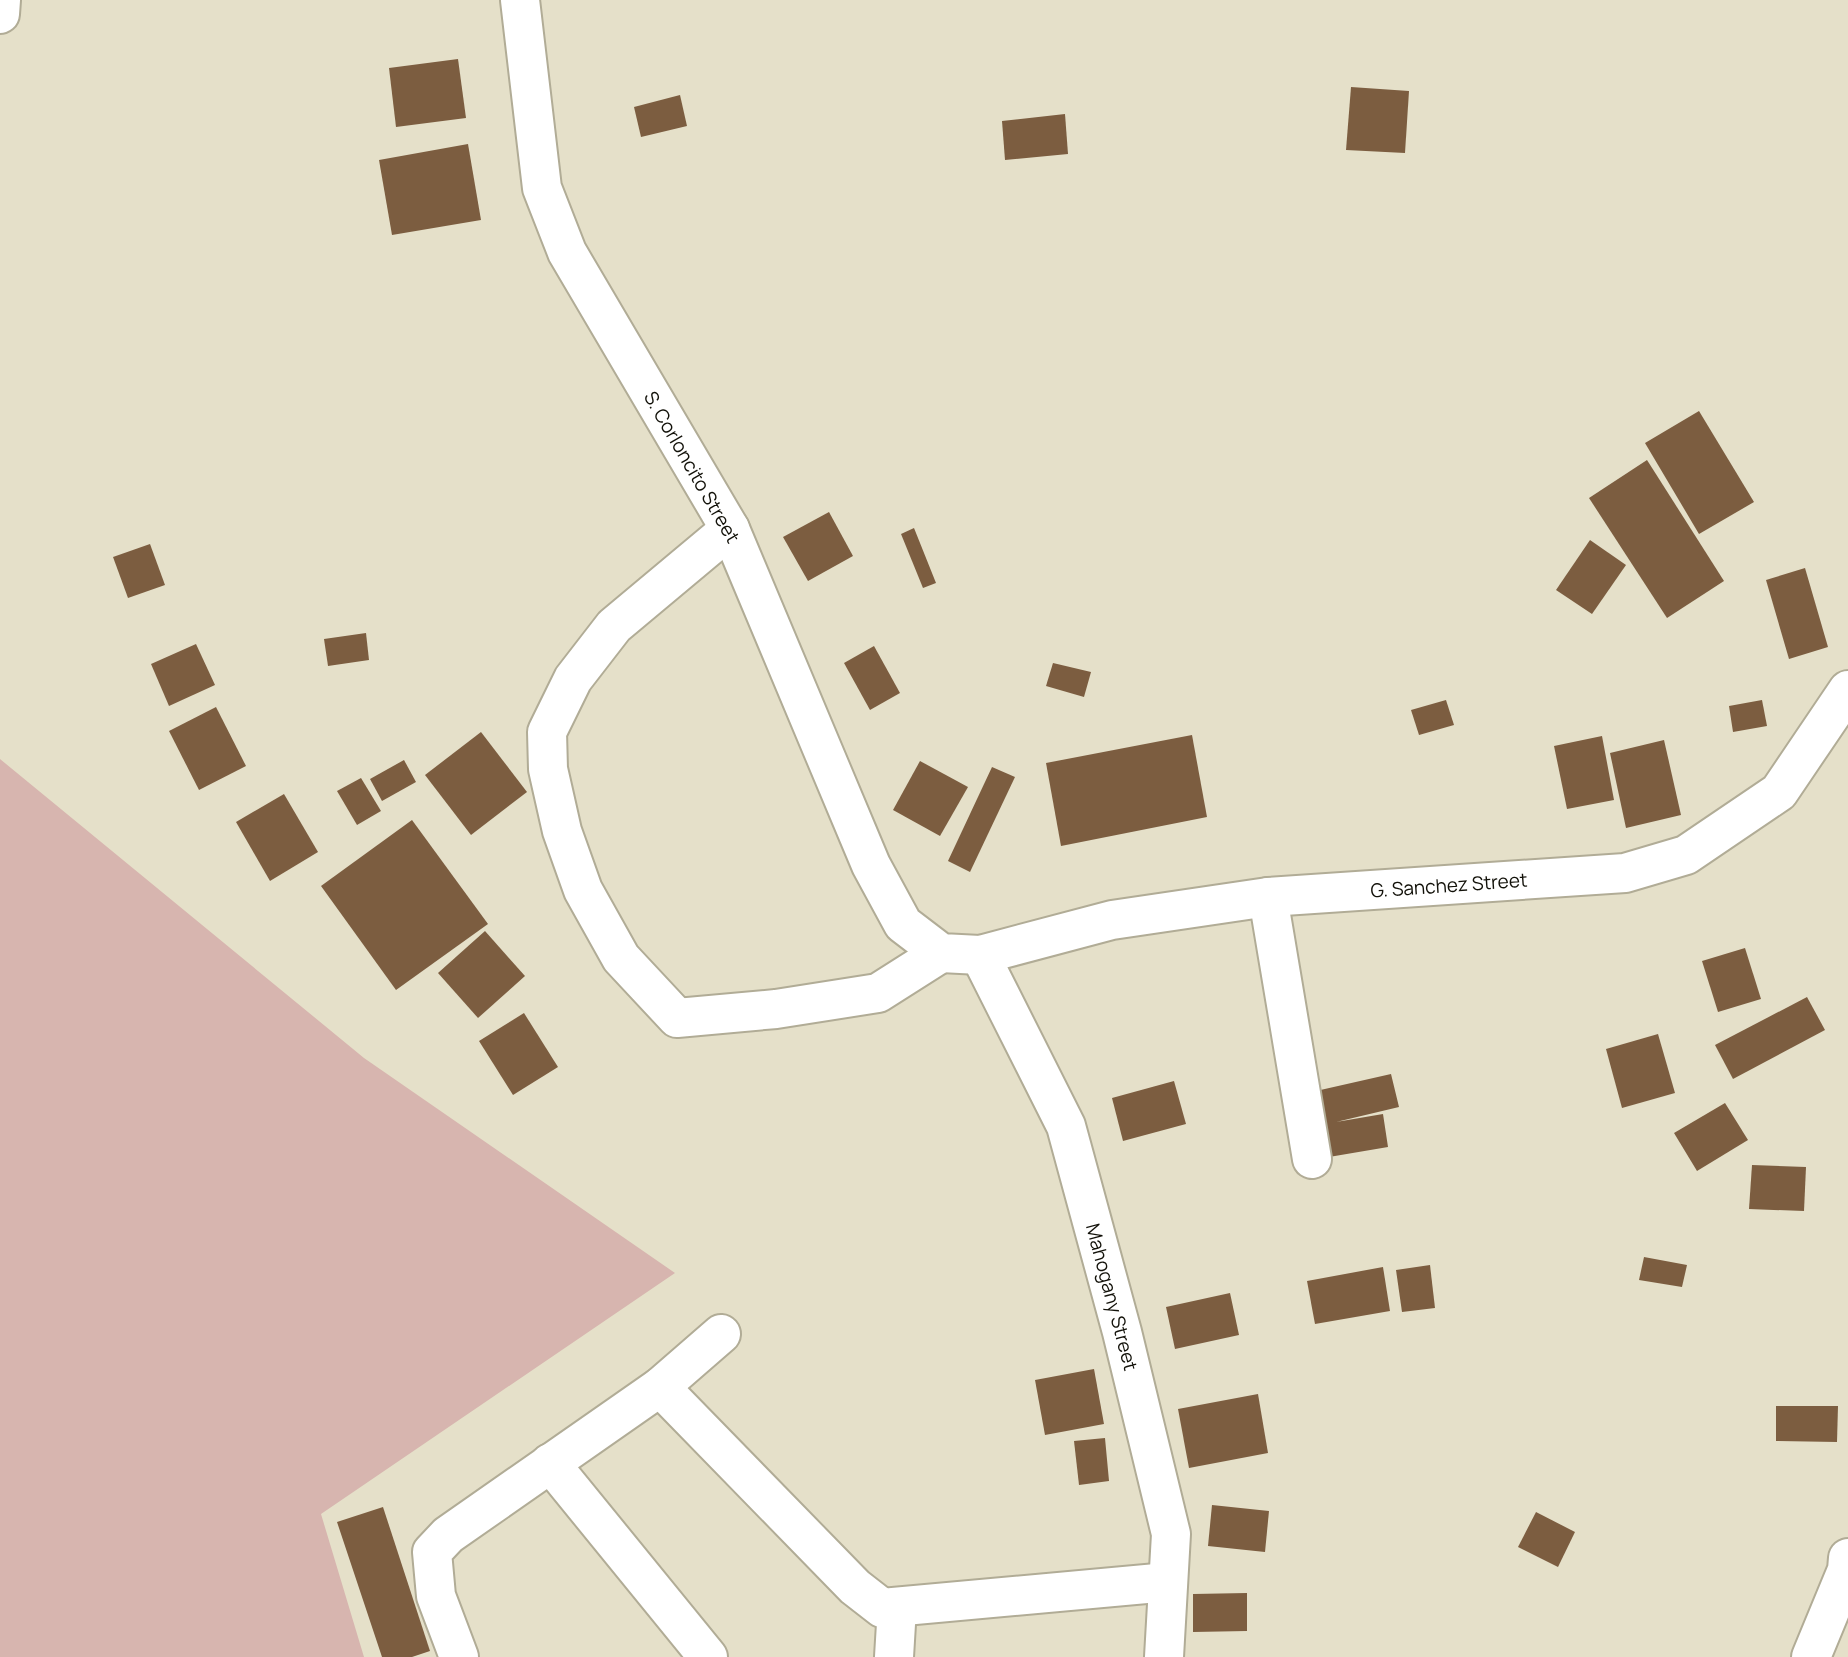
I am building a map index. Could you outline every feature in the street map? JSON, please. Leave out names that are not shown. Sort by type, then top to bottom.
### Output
[{"type":"street","points":[[0,14],[1,0]]},
{"type":"street","name":"S. Corloncito Street","points":[[520,0],[542,188],[567,252],[730,529],[871,865],[903,924],[941,953]]},
{"type":"street","points":[[730,529],[614,626],[573,679],[547,732],[551,781],[562,831],[583,890],[621,958],[677,1018],[776,1009],[878,993],[941,953],[980,955]]},
{"type":"street","name":"G. Sanchez Street","points":[[980,955],[1112,920],[1268,897],[1625,873],[1686,855],[1779,792],[1848,690]]},
{"type":"street","points":[[1268,897],[1312,1159]]},
{"type":"street","name":"Mahogany Street","points":[[980,955],[1066,1126],[1122,1332],[1171,1534],[1164,1657]]},
{"type":"street","points":[[459,1657],[436,1596],[432,1552],[448,1535],[660,1387],[722,1334]]},
{"type":"street","points":[[660,1387],[855,1587],[883,1608],[1168,1582]]},
{"type":"street","points":[[550,1463],[708,1657]]},
{"type":"street","points":[[1811,1657],[1843,1581],[1848,1558]]},
{"type":"street","points":[[894,1657],[897,1607]]},
{"type":"shaded area","points":[[0,759],[364,1058],[675,1273],[321,1514],[364,1657],[0,1657]]},
{"type":"building","points":[[458,59],[466,118],[396,127],[389,68]]},
{"type":"building","points":[[1351,87],[1409,91],[1405,153],[1346,150]]},
{"type":"building","points":[[680,95],[687,126],[641,137],[634,107]]},
{"type":"building","points":[[1065,114],[1068,154],[1005,160],[1002,121]]},
{"type":"building","points":[[468,144],[481,220],[392,235],[379,160]]},
{"type":"building","points":[[1699,411],[1754,502],[1699,534],[1645,443]]},
{"type":"building","points":[[1647,460],[1724,581],[1667,618],[1589,498]]},
{"type":"building","points":[[829,512],[853,556],[808,581],[783,537]]},
{"type":"building","points":[[914,528],[936,583],[923,588],[901,534]]},
{"type":"building","points":[[1590,540],[1626,565],[1592,614],[1556,590]]},
{"type":"building","points":[[150,544],[165,585],[128,598],[113,557]]},
{"type":"building","points":[[1805,568],[1828,647],[1789,659],[1766,580]]},
{"type":"building","points":[[366,633],[369,660],[328,666],[324,639]]},
{"type":"building","points":[[196,644],[215,685],[169,706],[151,664]]},
{"type":"building","points":[[874,646],[900,693],[870,710],[844,663]]},
{"type":"building","points":[[1053,663],[1091,672],[1084,697],[1046,686]]},
{"type":"building","points":[[1446,700],[1454,725],[1419,735],[1411,710]]},
{"type":"building","points":[[1762,700],[1767,726],[1733,732],[1729,706]]},
{"type":"building","points":[[216,707],[246,766],[199,790],[169,731]]},
{"type":"building","points":[[481,732],[527,792],[471,835],[425,775]]},
{"type":"building","points":[[1192,735],[1207,817],[1061,846],[1046,763]]},
{"type":"building","points":[[1602,736],[1614,800],[1567,809],[1554,746]]},
{"type":"building","points":[[1664,740],[1681,815],[1626,828],[1610,753]]},
{"type":"building","points":[[404,760],[416,782],[382,801],[370,779]]},
{"type":"building","points":[[920,761],[968,787],[940,836],[893,810]]},
{"type":"building","points":[[992,767],[1015,777],[970,872],[948,861]]},
{"type":"building","points":[[361,778],[381,811],[357,825],[337,791]]},
{"type":"building","points":[[284,794],[318,852],[270,881],[236,822]]},
{"type":"building","points":[[412,820],[488,924],[396,990],[321,886]]},
{"type":"building","points":[[485,931],[525,976],[478,1018],[438,973]]},
{"type":"building","points":[[1745,948],[1761,999],[1718,1012],[1702,961]]},
{"type":"building","points":[[1807,997],[1825,1030],[1733,1079],[1715,1045]]},
{"type":"building","points":[[524,1013],[558,1067],[513,1095],[479,1041]]},
{"type":"building","points":[[1658,1034],[1675,1093],[1622,1108],[1606,1049]]},
{"type":"building","points":[[1391,1074],[1399,1107],[1336,1122],[1383,1114],[1388,1147],[1329,1157],[1316,1091]]},
{"type":"building","points":[[1174,1081],[1186,1124],[1123,1141],[1112,1098]]},
{"type":"building","points":[[1725,1103],[1748,1140],[1697,1171],[1674,1133]]},
{"type":"building","points":[[1752,1165],[1806,1167],[1804,1211],[1749,1209]]},
{"type":"building","points":[[1644,1257],[1687,1265],[1682,1287],[1639,1280]]},
{"type":"building","points":[[1430,1265],[1435,1308],[1402,1312],[1396,1270]]},
{"type":"building","points":[[1383,1267],[1390,1311],[1315,1324],[1307,1281]]},
{"type":"building","points":[[1230,1293],[1239,1335],[1175,1349],[1166,1307]]},
{"type":"building","points":[[1094,1369],[1104,1424],[1045,1435],[1035,1380]]},
{"type":"building","points":[[1258,1394],[1268,1453],[1189,1468],[1178,1409]]},
{"type":"building","points":[[1776,1406],[1838,1406],[1837,1442],[1776,1441]]},
{"type":"building","points":[[1105,1438],[1109,1481],[1079,1485],[1074,1441]]},
{"type":"building","points":[[1212,1505],[1269,1511],[1265,1552],[1208,1546]]},
{"type":"building","points":[[383,1507],[430,1651],[412,1657],[382,1657],[337,1522]]},
{"type":"building","points":[[1536,1512],[1575,1532],[1558,1567],[1518,1547]]},
{"type":"building","points":[[1247,1593],[1247,1631],[1193,1632],[1193,1594]]}]
